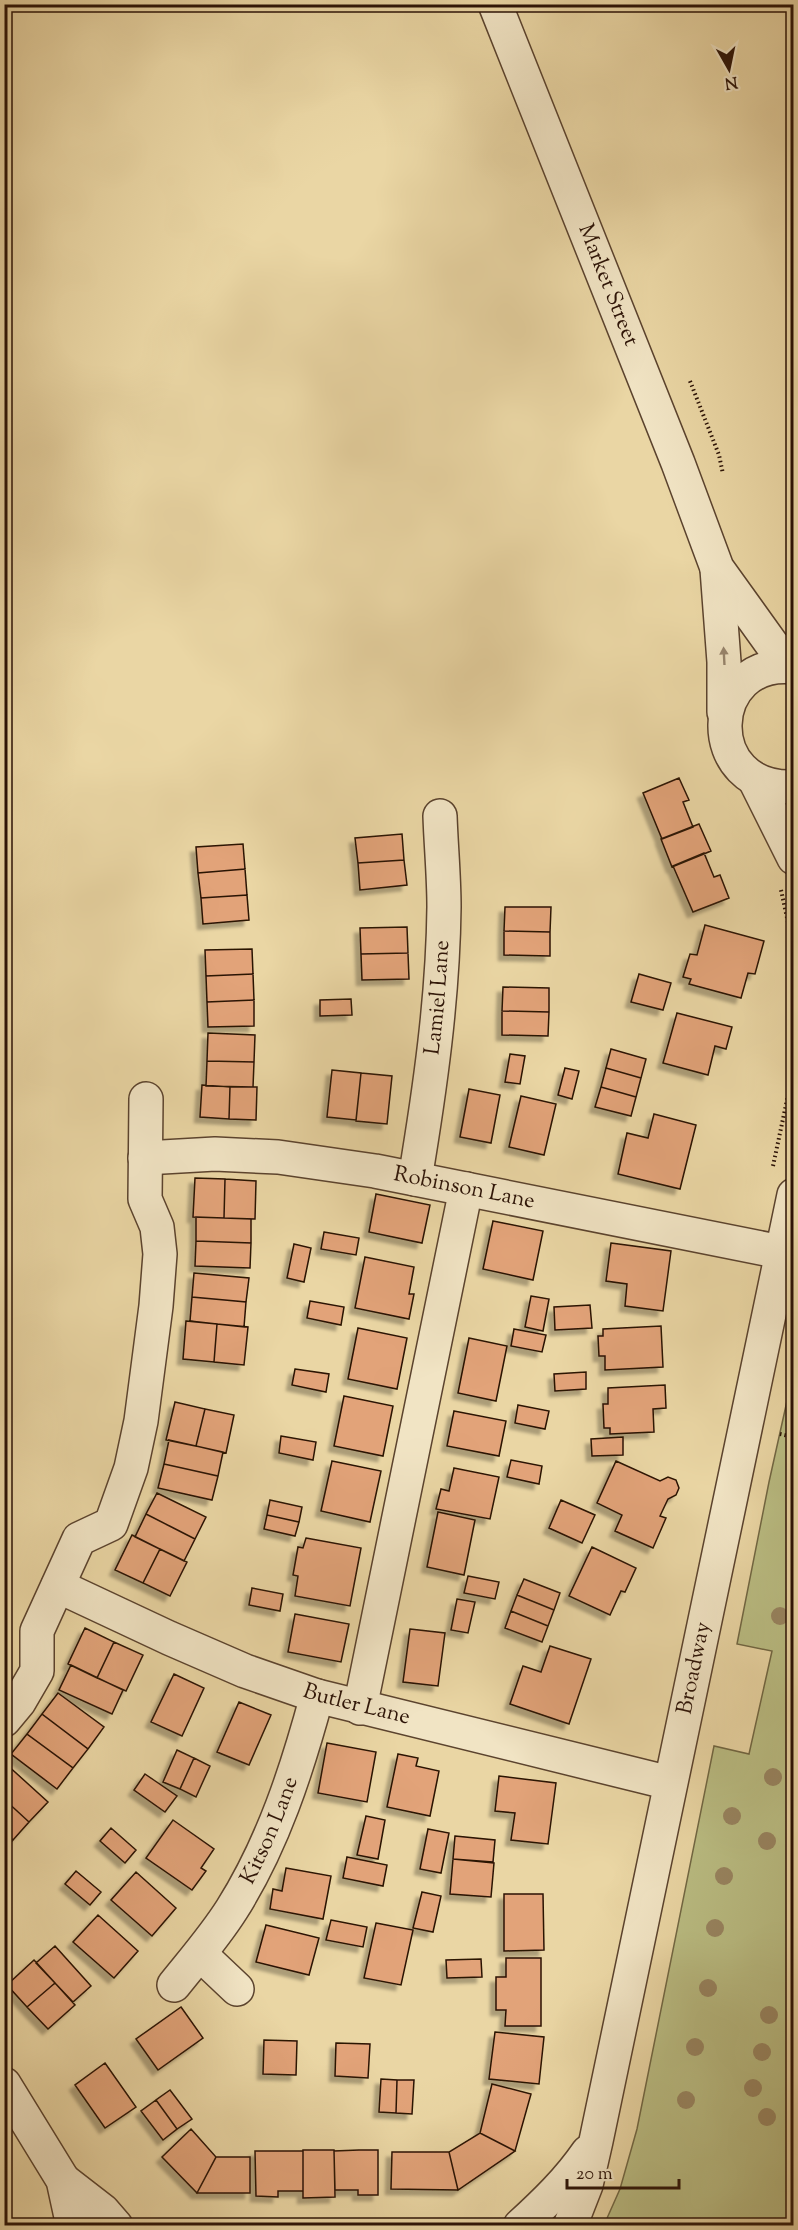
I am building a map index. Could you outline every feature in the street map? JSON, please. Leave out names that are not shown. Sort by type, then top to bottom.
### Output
[{"type":"street","name":"Market Street","points":[[495,4],[678,463],[717,567],[774,646],[794,665]]},
{"type":"street","name":"Market Street","points":[[717,567],[724,662],[724,735],[729,753],[740,769],[755,780]]},
{"type":"street","points":[[724,715],[739,686],[751,676],[774,668],[794,665]]},
{"type":"street","points":[[755,780],[773,787],[794,787]]},
{"type":"street","points":[[755,780],[794,858]]},
{"type":"street","name":"Lamiel Lane","points":[[415,1179],[424,1126],[440,988],[444,907],[440,816]]},
{"type":"street","points":[[4,1720],[19,1702],[37,1671],[37,1631],[79,1539],[111,1524],[131,1468],[141,1421],[156,1306],[160,1254],[157,1227],[145,1200],[146,1099]]},
{"type":"street","name":"Robinson Lane","points":[[145,1158],[215,1154],[278,1157],[375,1171],[781,1252]]},
{"type":"street","points":[[360,1708],[466,1189]]},
{"type":"street","name":"Broadway","points":[[570,2226],[586,2185],[596,2141],[794,1195]]},
{"type":"street","name":"Butler Lane","points":[[58,1586],[223,1661],[317,1696],[670,1783]]},
{"type":"street","name":"Kitson Lane","points":[[174,1985],[200,1954],[246,1886],[289,1789],[317,1696]]},
{"type":"street","points":[[200,1954],[237,1989]]},
{"type":"street","points":[[4,2084],[63,2180],[73,2226]]},
{"type":"street","name":"Broadway","points":[[520,2226],[551,2198],[574,2172],[596,2141]]},
{"type":"street","points":[[63,2180],[103,2211],[116,2226]]},
{"type":"green space","points":[[793,1374],[793,2225],[604,2225],[620,2189],[637,2129],[714,1746],[749,1754],[772,1651],[737,1644]]},
{"type":"building","points":[[679,778],[689,800],[683,802],[693,827],[662,839],[643,793]]},
{"type":"building","points":[[699,824],[711,851],[672,867],[661,839]]},
{"type":"building","points":[[402,834],[404,860],[358,863],[355,838]]},
{"type":"building","points":[[243,844],[245,869],[198,873],[196,847]]},
{"type":"building","points":[[704,853],[714,877],[720,875],[729,898],[693,912],[673,866]]},
{"type":"building","points":[[404,860],[407,885],[360,890],[358,863]]},
{"type":"building","points":[[245,869],[247,895],[201,898],[198,873]]},
{"type":"building","points":[[247,895],[249,920],[203,924],[201,898]]},
{"type":"building","points":[[505,907],[551,907],[550,932],[504,931]]},
{"type":"building","points":[[705,925],[764,941],[755,974],[748,973],[741,998],[689,984],[691,979],[683,977],[690,954],[697,955]]},
{"type":"building","points":[[407,927],[408,953],[361,954],[360,928]]},
{"type":"building","points":[[504,931],[550,932],[550,956],[504,955]]},
{"type":"building","points":[[252,949],[253,974],[206,976],[205,950]]},
{"type":"building","points":[[408,953],[409,979],[362,980],[361,954]]},
{"type":"building","points":[[253,974],[254,1000],[207,1002],[206,976]]},
{"type":"building","points":[[639,974],[671,983],[663,1010],[631,1002]]},
{"type":"building","points":[[503,987],[549,988],[549,1012],[502,1011]]},
{"type":"building","points":[[351,999],[352,1015],[320,1016],[320,1000]]},
{"type":"building","points":[[254,1000],[254,1026],[208,1027],[207,1002]]},
{"type":"building","points":[[502,1011],[549,1012],[548,1036],[502,1035]]},
{"type":"building","points":[[677,1013],[732,1027],[726,1049],[715,1046],[708,1075],[663,1063]]},
{"type":"building","points":[[208,1033],[255,1035],[254,1062],[207,1061]]},
{"type":"building","points":[[611,1049],[646,1059],[641,1078],[606,1068]]},
{"type":"building","points":[[510,1054],[525,1056],[520,1084],[505,1082]]},
{"type":"building","points":[[207,1061],[254,1062],[253,1087],[206,1086]]},
{"type":"building","points":[[565,1068],[579,1071],[572,1099],[558,1095]]},
{"type":"building","points":[[606,1068],[641,1078],[636,1097],[601,1087]]},
{"type":"building","points":[[332,1070],[361,1073],[356,1120],[327,1117]]},
{"type":"building","points":[[361,1073],[392,1076],[387,1124],[356,1121]]},
{"type":"building","points":[[202,1085],[230,1087],[229,1119],[200,1117]]},
{"type":"building","points":[[230,1087],[257,1087],[256,1120],[229,1119]]},
{"type":"building","points":[[601,1087],[636,1097],[631,1116],[595,1107]]},
{"type":"building","points":[[469,1089],[500,1095],[491,1143],[460,1137]]},
{"type":"building","points":[[521,1096],[556,1104],[544,1155],[509,1147]]},
{"type":"building","points":[[654,1114],[696,1125],[680,1189],[618,1174],[627,1133],[648,1138]]},
{"type":"building","points":[[195,1178],[225,1179],[224,1218],[193,1217]]},
{"type":"building","points":[[225,1179],[256,1181],[255,1219],[224,1218]]},
{"type":"building","points":[[376,1194],[430,1205],[422,1243],[369,1232]]},
{"type":"building","points":[[196,1217],[251,1219],[251,1243],[196,1241]]},
{"type":"building","points":[[493,1221],[543,1231],[533,1280],[483,1269]]},
{"type":"building","points":[[324,1232],[359,1238],[356,1255],[321,1249]]},
{"type":"building","points":[[196,1241],[251,1243],[250,1268],[195,1266]]},
{"type":"building","points":[[611,1243],[671,1251],[663,1311],[625,1306],[627,1284],[606,1281]]},
{"type":"building","points":[[294,1244],[311,1248],[304,1282],[287,1278]]},
{"type":"building","points":[[365,1257],[414,1267],[409,1294],[414,1294],[409,1319],[355,1308]]},
{"type":"building","points":[[194,1273],[249,1278],[246,1302],[192,1297]]},
{"type":"building","points":[[531,1296],[549,1299],[543,1331],[525,1327]]},
{"type":"building","points":[[192,1297],[246,1302],[244,1327],[190,1321]]},
{"type":"building","points":[[310,1301],[344,1307],[341,1325],[307,1318]]},
{"type":"building","points":[[590,1305],[592,1328],[555,1330],[554,1307]]},
{"type":"building","points":[[186,1321],[217,1324],[214,1362],[183,1359]]},
{"type":"building","points":[[217,1324],[248,1327],[244,1365],[214,1362]]},
{"type":"building","points":[[661,1326],[663,1367],[605,1370],[605,1356],[599,1356],[598,1336],[603,1336],[603,1329]]},
{"type":"building","points":[[358,1328],[407,1338],[397,1389],[348,1379]]},
{"type":"building","points":[[514,1329],[546,1335],[542,1352],[511,1346]]},
{"type":"building","points":[[469,1338],[507,1346],[496,1401],[458,1393]]},
{"type":"building","points":[[295,1369],[329,1374],[326,1392],[292,1385]]},
{"type":"building","points":[[586,1372],[586,1389],[555,1391],[554,1374]]},
{"type":"building","points":[[665,1385],[666,1408],[653,1409],[654,1432],[610,1434],[610,1428],[604,1428],[603,1404],[608,1404],[608,1388]]},
{"type":"building","points":[[344,1396],[393,1406],[383,1456],[334,1446]]},
{"type":"building","points":[[175,1402],[205,1409],[196,1446],[166,1440]]},
{"type":"building","points":[[518,1405],[549,1411],[545,1429],[515,1423]]},
{"type":"building","points":[[205,1409],[234,1415],[226,1453],[196,1446]]},
{"type":"building","points":[[454,1411],[506,1421],[499,1456],[447,1446]]},
{"type":"building","points":[[281,1436],[316,1442],[313,1460],[279,1453]]},
{"type":"building","points":[[623,1437],[623,1455],[592,1456],[591,1439]]},
{"type":"building","points":[[169,1440],[223,1452],[218,1476],[164,1464]]},
{"type":"building","points":[[511,1460],[542,1466],[539,1484],[507,1477]]},
{"type":"building","points":[[332,1461],[381,1471],[370,1522],[321,1511]]},
{"type":"building","points":[[616,1461],[660,1481],[668,1477],[676,1480],[679,1488],[676,1495],[668,1499],[660,1516],[666,1518],[653,1548],[615,1531],[622,1515],[597,1503]]},
{"type":"building","points":[[164,1464],[218,1476],[212,1500],[158,1488]]},
{"type":"building","points":[[454,1468],[499,1477],[490,1519],[436,1509],[441,1489],[449,1491]]},
{"type":"building","points":[[157,1493],[206,1517],[195,1539],[146,1514]]},
{"type":"building","points":[[270,1500],[302,1507],[299,1522],[267,1515]]},
{"type":"building","points":[[561,1500],[595,1515],[582,1543],[549,1528]]},
{"type":"building","points":[[438,1512],[475,1520],[464,1575],[427,1567]]},
{"type":"building","points":[[146,1514],[195,1539],[184,1561],[135,1537]]},
{"type":"building","points":[[267,1515],[299,1522],[295,1536],[264,1529]]},
{"type":"building","points":[[132,1535],[160,1549],[143,1583],[115,1570]]},
{"type":"building","points":[[306,1538],[361,1548],[350,1606],[295,1596],[298,1576],[293,1575],[298,1547],[303,1548]]},
{"type":"building","points":[[592,1547],[636,1568],[625,1592],[621,1591],[610,1615],[569,1596]]},
{"type":"building","points":[[160,1549],[187,1562],[170,1596],[143,1583]]},
{"type":"building","points":[[468,1576],[499,1582],[495,1599],[464,1593]]},
{"type":"building","points":[[524,1579],[560,1593],[554,1610],[517,1595]]},
{"type":"building","points":[[252,1588],[283,1594],[280,1611],[249,1605]]},
{"type":"building","points":[[517,1595],[554,1610],[548,1626],[511,1611]]},
{"type":"building","points":[[457,1599],[475,1602],[468,1633],[451,1630]]},
{"type":"building","points":[[511,1611],[548,1626],[542,1642],[505,1628]]},
{"type":"building","points":[[295,1614],[349,1624],[341,1662],[288,1652]]},
{"type":"building","points":[[85,1628],[114,1642],[97,1678],[68,1664]]},
{"type":"building","points":[[410,1629],[445,1633],[438,1686],[403,1682]]},
{"type":"building","points":[[114,1642],[143,1655],[126,1691],[97,1678]]},
{"type":"building","points":[[550,1646],[591,1659],[569,1724],[510,1704],[523,1666],[541,1672]]},
{"type":"building","points":[[71,1665],[123,1690],[112,1714],[59,1690]]},
{"type":"building","points":[[174,1674],[204,1688],[182,1736],[151,1722]]},
{"type":"building","points":[[58,1693],[104,1727],[88,1749],[42,1714]]},
{"type":"building","points":[[239,1702],[271,1715],[249,1765],[217,1752]]},
{"type":"building","points":[[42,1714],[88,1749],[73,1768],[27,1734]]},
{"type":"building","points":[[27,1734],[73,1768],[57,1789],[11,1754]]},
{"type":"building","points":[[327,1743],[376,1752],[367,1802],[318,1793]]},
{"type":"building","points":[[177,1750],[194,1758],[180,1789],[163,1782]]},
{"type":"building","points":[[398,1754],[418,1758],[416,1766],[439,1771],[430,1816],[387,1807]]},
{"type":"building","points":[[194,1758],[210,1766],[196,1797],[180,1789]]},
{"type":"building","points":[[5,1763],[48,1802],[29,1822],[4,1799]]},
{"type":"building","points":[[145,1774],[177,1796],[165,1812],[134,1790]]},
{"type":"building","points":[[499,1776],[556,1783],[548,1844],[511,1840],[515,1813],[495,1811]]},
{"type":"building","points":[[4,1799],[29,1822],[13,1840],[4,1832]]},
{"type":"building","points":[[366,1816],[385,1820],[378,1859],[357,1855]]},
{"type":"building","points":[[173,1820],[214,1849],[201,1868],[206,1871],[192,1890],[146,1858]]},
{"type":"building","points":[[111,1828],[136,1850],[125,1863],[100,1841]]},
{"type":"building","points":[[428,1829],[449,1833],[441,1873],[420,1869]]},
{"type":"building","points":[[4,1832],[13,1840],[4,1849]]},
{"type":"building","points":[[455,1836],[495,1840],[493,1862],[453,1859]]},
{"type":"building","points":[[347,1857],[387,1865],[383,1886],[343,1878]]},
{"type":"building","points":[[453,1859],[494,1863],[491,1897],[450,1894]]},
{"type":"building","points":[[286,1868],[331,1876],[323,1919],[270,1909],[273,1889],[282,1891]]},
{"type":"building","points":[[76,1871],[101,1892],[90,1905],[65,1884]]},
{"type":"building","points":[[136,1872],[176,1908],[152,1936],[111,1900]]},
{"type":"building","points":[[422,1892],[441,1896],[433,1932],[413,1928]]},
{"type":"building","points":[[504,1894],[543,1894],[544,1950],[504,1951]]},
{"type":"building","points":[[98,1915],[138,1951],[114,1978],[73,1942]]},
{"type":"building","points":[[331,1920],[367,1927],[363,1947],[326,1940]]},
{"type":"building","points":[[376,1923],[413,1930],[401,1985],[364,1978]]},
{"type":"building","points":[[266,1925],[319,1938],[309,1975],[256,1962]]},
{"type":"building","points":[[55,1946],[91,1986],[73,2002],[36,1963]]},
{"type":"building","points":[[506,1958],[541,1958],[541,2026],[505,2026],[506,2010],[496,2010],[496,1977],[506,1977]]},
{"type":"building","points":[[481,1959],[482,1977],[447,1978],[446,1960]]},
{"type":"building","points":[[34,1960],[55,1983],[27,2007],[7,1985]]},
{"type":"building","points":[[55,1983],[75,2005],[48,2029],[27,2007]]},
{"type":"building","points":[[181,2007],[203,2038],[158,2070],[136,2039]]},
{"type":"building","points":[[495,2032],[544,2037],[539,2084],[489,2079]]},
{"type":"building","points":[[264,2040],[297,2041],[296,2075],[263,2074]]},
{"type":"building","points":[[336,2043],[370,2044],[368,2078],[335,2076]]},
{"type":"building","points":[[105,2063],[136,2107],[105,2128],[75,2085]]},
{"type":"building","points":[[381,2079],[397,2080],[396,2113],[379,2112]]},
{"type":"building","points":[[397,2080],[414,2080],[412,2114],[396,2113]]},
{"type":"building","points":[[492,2084],[531,2094],[515,2151],[480,2133]]},
{"type":"building","points":[[170,2090],[192,2119],[177,2129],[156,2100]]},
{"type":"building","points":[[156,2100],[177,2129],[163,2140],[141,2111]]},
{"type":"building","points":[[191,2129],[216,2157],[197,2193],[162,2157]]},
{"type":"building","points":[[480,2133],[515,2151],[458,2190],[449,2152]]},
{"type":"building","points":[[303,2150],[334,2150],[335,2197],[303,2198]]},
{"type":"building","points":[[378,2150],[378,2195],[358,2195],[358,2190],[335,2190],[334,2151]]},
{"type":"building","points":[[255,2151],[303,2151],[303,2191],[278,2191],[278,2197],[256,2196]]},
{"type":"building","points":[[392,2152],[449,2152],[458,2190],[391,2189]]},
{"type":"building","points":[[216,2157],[250,2157],[250,2193],[197,2193]]}]
